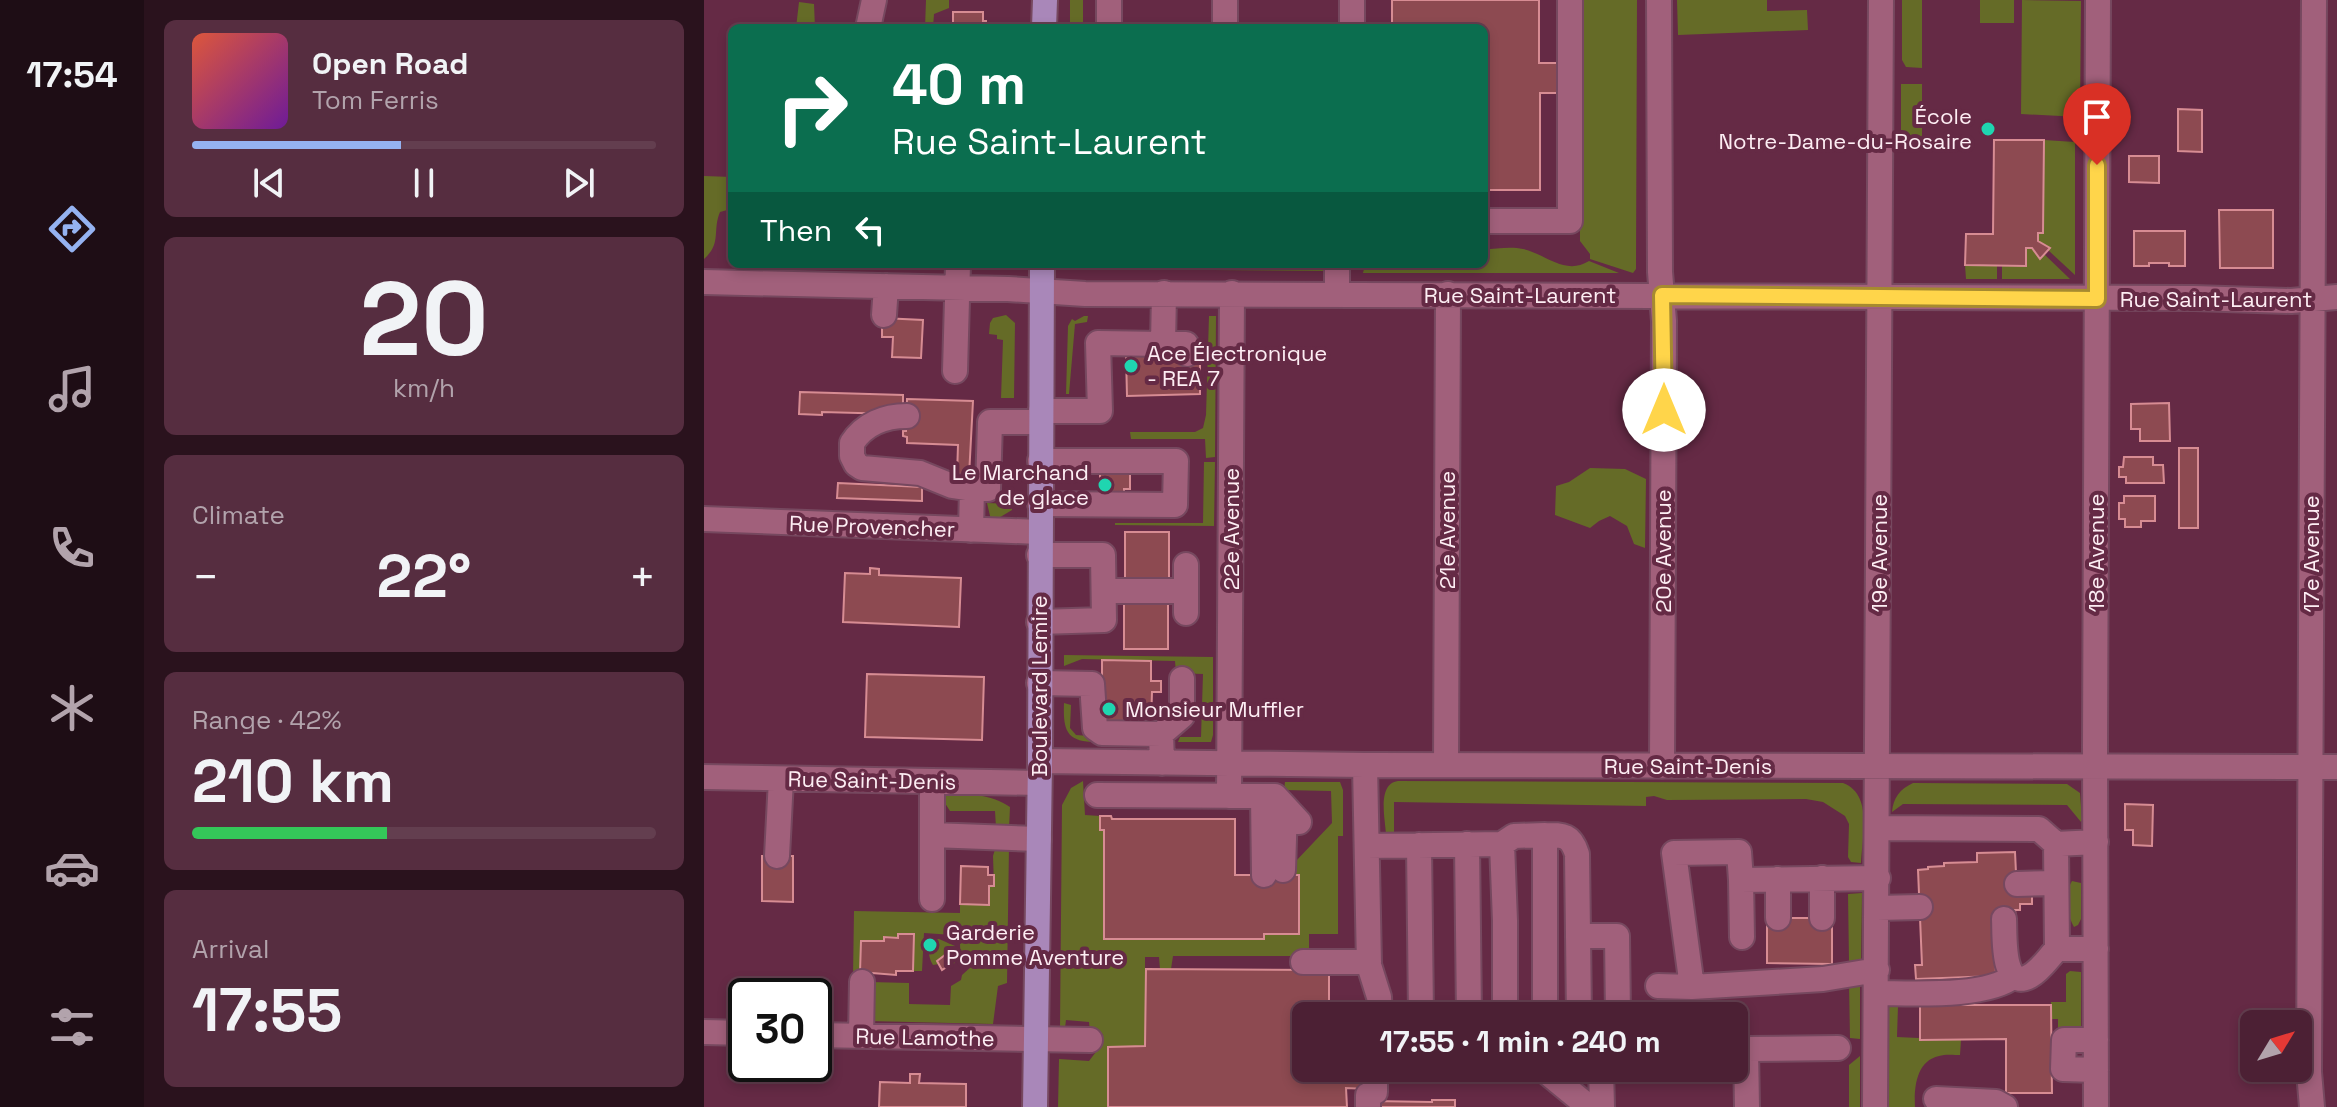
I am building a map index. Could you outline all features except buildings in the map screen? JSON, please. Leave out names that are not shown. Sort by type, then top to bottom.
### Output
[{"type":"main road","points":[[1044,24],[1045,0]]},
{"type":"main road","name":"Boulevard Lemire","points":[[1035,1107],[1042,268]]},
{"type":"street","points":[[869,24],[874,0]]},
{"type":"street","points":[[1109,0],[1109,24]]},
{"type":"street","points":[[1225,0],[1225,24]]},
{"type":"street","points":[[1352,0],[1352,24]]},
{"type":"street","points":[[1488,221],[1570,221],[1570,0]]},
{"type":"street","name":"20e Avenue","points":[[1659,0],[1660,272],[1664,321],[1662,766]]},
{"type":"street","name":"19e Avenue","points":[[1875,1107],[1881,0]]},
{"type":"street","name":"18e Avenue","points":[[2096,1107],[2098,0]]},
{"type":"street","name":"17e Avenue","points":[[2312,1107],[2309,1072],[2314,0]]},
{"type":"street","points":[[1337,268],[1337,294]]},
{"type":"street","name":"Rue Saint-Laurent","points":[[704,282],[749,274],[801,274],[957,276],[1042,291],[1085,294],[2097,299],[2337,297]]},
{"type":"street","points":[[955,371],[957,276]]},
{"type":"street","points":[[882,277],[884,315]]},
{"type":"street","points":[[1163,344],[1164,293]]},
{"type":"street","name":"22e Avenue","points":[[1224,804],[1229,764],[1232,293]]},
{"type":"street","name":"21e Avenue","points":[[1446,765],[1448,294]]},
{"type":"street","points":[[907,416],[875,422],[863,430],[852,443],[852,456],[856,464],[867,470],[920,473],[952,486],[988,489],[981,418],[1041,417],[1100,411],[1098,343],[1186,344],[1187,354]]},
{"type":"street","points":[[1040,461],[1176,461],[1175,505],[1040,504]]},
{"type":"street","points":[[971,530],[972,489]]},
{"type":"street","name":"Rue Provencher","points":[[704,519],[971,530],[1103,555],[1104,591]]},
{"type":"street","points":[[1039,622],[1104,620],[1104,591],[1186,602],[1186,565]]},
{"type":"street","points":[[1039,683],[1097,688],[1095,728],[1102,733],[1161,734],[1182,716],[1182,679]]},
{"type":"street","points":[[1102,733],[1110,762],[1107,795],[1280,806]]},
{"type":"street","points":[[1161,734],[1162,763]]},
{"type":"street","name":"Rue Saint-Denis","points":[[704,777],[932,781],[1039,772],[1110,762],[2337,767]]},
{"type":"street","points":[[1274,765],[1280,806],[1274,872]]},
{"type":"street","points":[[1365,765],[1369,962],[1379,1002]]},
{"type":"street","points":[[777,856],[781,779]]},
{"type":"street","points":[[932,781],[932,899]]},
{"type":"street","points":[[1878,828],[2039,829],[2056,844],[2096,842]]},
{"type":"street","points":[[932,835],[1039,839]]},
{"type":"street","points":[[1545,835],[1545,1002]]},
{"type":"street","points":[[1367,846],[1502,844],[1514,836],[1564,835],[1574,844],[1578,859],[1579,1002]]},
{"type":"street","points":[[1467,844],[1469,1002]]},
{"type":"street","points":[[1502,844],[1505,1002]]},
{"type":"street","points":[[2056,844],[2057,949]]},
{"type":"street","points":[[1419,845],[1421,1002]]},
{"type":"street","points":[[1692,987],[1674,853],[1739,852],[1742,937]]},
{"type":"street","points":[[1822,878],[1822,918]]},
{"type":"street","points":[[1741,880],[1878,878]]},
{"type":"street","points":[[1778,879],[1778,918]]},
{"type":"street","points":[[2017,884],[2056,883]]},
{"type":"street","points":[[1877,908],[1920,907]]},
{"type":"street","points":[[2004,919],[2009,970],[2021,979],[2028,977],[2057,949],[2096,949]]},
{"type":"street","points":[[1578,936],[1617,936],[1618,1002]]},
{"type":"street","points":[[1303,962],[1369,962]]},
{"type":"street","points":[[1658,986],[1692,987],[1823,979],[1877,982],[1919,993],[1983,989],[2005,984],[2014,976]]},
{"type":"street","points":[[861,1036],[862,982]]},
{"type":"street","points":[[704,1032],[728,1033]]},
{"type":"street","name":"Rue Lamothe","points":[[832,1035],[1090,1040]]},
{"type":"street","points":[[2096,1040],[2064,1040],[2058,1049],[2063,1069],[2096,1070]]},
{"type":"street","points":[[1748,1049],[1838,1048]]},
{"type":"street","points":[[1368,1107],[1368,1095],[1375,1092],[1375,1082]]},
{"type":"street","points":[[1559,1082],[1589,1107]]},
{"type":"street","points":[[1601,1082],[1602,1107]]},
{"type":"street","points":[[1744,1082],[1747,1107]]},
{"type":"street","points":[[1936,1099],[1996,1102],[2005,1107]]},
{"type":"green space","points":[[926,0],[949,0],[949,8],[934,14],[933,24],[925,24]]},
{"type":"green space","points":[[1070,0],[1083,0],[1083,24],[1070,24]]},
{"type":"green space","points":[[1580,0],[1637,0],[1636,269],[1633,273],[1590,259],[1590,254],[1580,241]]},
{"type":"green space","points":[[1677,0],[1767,0],[1767,11],[1807,10],[1808,30],[1678,35]]},
{"type":"green space","points":[[1902,0],[1922,0],[1922,68],[1906,67],[1902,60]]},
{"type":"green space","points":[[1980,0],[2014,0],[2014,23],[1980,23]]},
{"type":"green space","points":[[2022,0],[2081,1],[2080,117],[2021,114]]},
{"type":"green space","points":[[799,2],[814,4],[815,24],[796,24]]},
{"type":"green space","points":[[1901,84],[1922,84],[1922,142],[1901,142]]},
{"type":"green space","points":[[2044,140],[2075,142],[2075,275],[2048,250],[2049,247],[2038,241],[2038,233],[2043,233]]},
{"type":"green space","points":[[704,176],[728,177],[728,210],[720,212],[713,248],[704,259]]},
{"type":"green space","points":[[1518,248],[1564,265],[1580,265],[1589,261],[1619,273],[1363,273],[1364,269],[1488,268],[1488,249]]},
{"type":"green space","points":[[2026,248],[2032,248],[2039,258],[2044,254],[2070,279],[2002,279],[2002,266],[2025,266]]},
{"type":"green space","points":[[1965,265],[1997,266],[1997,279],[1966,279]]},
{"type":"green space","points":[[1083,268],[1325,268],[1325,271]]},
{"type":"green space","points":[[1006,315],[1015,323],[1014,398],[1001,398],[1003,340],[989,334],[993,318]]},
{"type":"green space","points":[[1088,316],[1087,322],[1075,324],[1069,394],[1066,394],[1068,326],[1072,319],[1075,321]]},
{"type":"green space","points":[[1209,316],[1216,316],[1215,457],[1206,458],[1205,439],[1131,439],[1130,432],[1195,432],[1203,428]]},
{"type":"green space","points":[[1204,462],[1215,462],[1214,526],[1115,525],[1203,523]]},
{"type":"green space","points":[[1590,468],[1625,469],[1646,479],[1645,548],[1634,544],[1627,526],[1610,516],[1590,528],[1555,515],[1556,486],[1569,482]]},
{"type":"green space","points":[[987,503],[1012,504],[1012,510],[991,520]]},
{"type":"green space","points":[[1064,655],[1213,657],[1211,742],[1178,742],[1180,737],[1201,737],[1203,674],[1176,673],[1175,661],[1082,659],[1064,666]]},
{"type":"green space","points":[[1064,703],[1071,705],[1070,728],[1076,735],[1089,736],[1096,742],[1078,740],[1068,733]]},
{"type":"green space","points":[[1083,781],[1085,815],[1100,816],[1100,830],[1104,830],[1105,939],[1264,939],[1299,875],[1295,875],[1295,862],[1332,823],[1331,791],[1284,790],[1285,782],[1340,782],[1343,790],[1343,836],[1338,836],[1338,934],[1309,934],[1309,956],[1173,956],[1171,969],[1160,969],[1159,957],[1145,957],[1145,1046],[1108,1047],[1108,1107],[1058,1107],[1059,1059],[1089,1061],[1102,1044],[1103,1034],[1090,1033],[1089,1022],[1066,1020],[1065,1028],[1060,1028],[1062,805],[1071,788]]},
{"type":"green space","points":[[1391,783],[1843,783],[1859,796],[1862,806],[1864,829],[1861,863],[1851,862],[1848,857],[1849,824],[1845,816],[1823,802],[1806,799],[1667,800],[1654,796],[1646,797],[1646,806],[1394,802],[1394,833],[1386,834],[1385,795]]},
{"type":"green space","points":[[1913,783],[2067,784],[2080,793],[2082,820],[2067,805],[1903,804],[1892,812],[1898,794]]},
{"type":"green space","points":[[947,794],[980,796],[1003,803],[1010,807],[1009,829],[996,828],[995,811],[950,811],[943,800]]},
{"type":"green space","name":"Garderie Pomme Aventure","points":[[996,846],[1009,846],[1007,983],[998,986],[993,1024],[869,1021],[870,982],[909,983],[909,1004],[950,1005],[951,986],[961,980],[972,966],[969,963],[961,965],[960,944],[963,941],[996,941],[994,937],[976,932],[953,935],[924,933],[922,971],[913,971],[914,935],[898,934],[898,938],[884,937],[884,941],[861,941],[860,976],[853,976],[854,911],[960,913],[960,904],[989,905],[989,886],[994,886],[993,856]]},
{"type":"green space","points":[[2072,881],[2081,883],[2081,919],[2074,927],[2067,904],[2067,892]]},
{"type":"green space","points":[[1862,893],[1861,962],[1851,965],[1848,894]]},
{"type":"green space","points":[[932,939],[955,946],[955,963],[951,964],[945,956],[937,960],[939,964],[933,965],[929,952]]},
{"type":"green space","points":[[2070,971],[2081,972],[2081,1028],[2058,1029],[2058,1019],[2051,1019],[2051,1002],[2066,1002],[2066,974]]},
{"type":"green space","points":[[1855,982],[1860,986],[1860,1039],[1850,1038],[1849,983]]},
{"type":"green space","points":[[1889,1005],[1898,1006],[1897,1037],[1961,1040],[1960,1055],[1939,1056],[1925,1063],[1916,1084],[1915,1107],[1889,1107]]},
{"type":"green space","points":[[1860,1056],[1860,1107],[1849,1107],[1849,1065]]},
{"type":"place","name":"École Notre-Dame-du-Rosaire","points":[[1988,129]]},
{"type":"place","name":"Ace Électronique - REA 7","points":[[1131,366]]},
{"type":"place","name":"Le Marchand de glace","points":[[1105,485]]},
{"type":"place","name":"Monsieur Muffler","points":[[1109,709]]},
{"type":"place","name":"Garderie Pomme Aventure","points":[[930,945]]},
{"type":"route","points":[[1664,410],[1662,295],[2097,299],[2097,165]]}]
